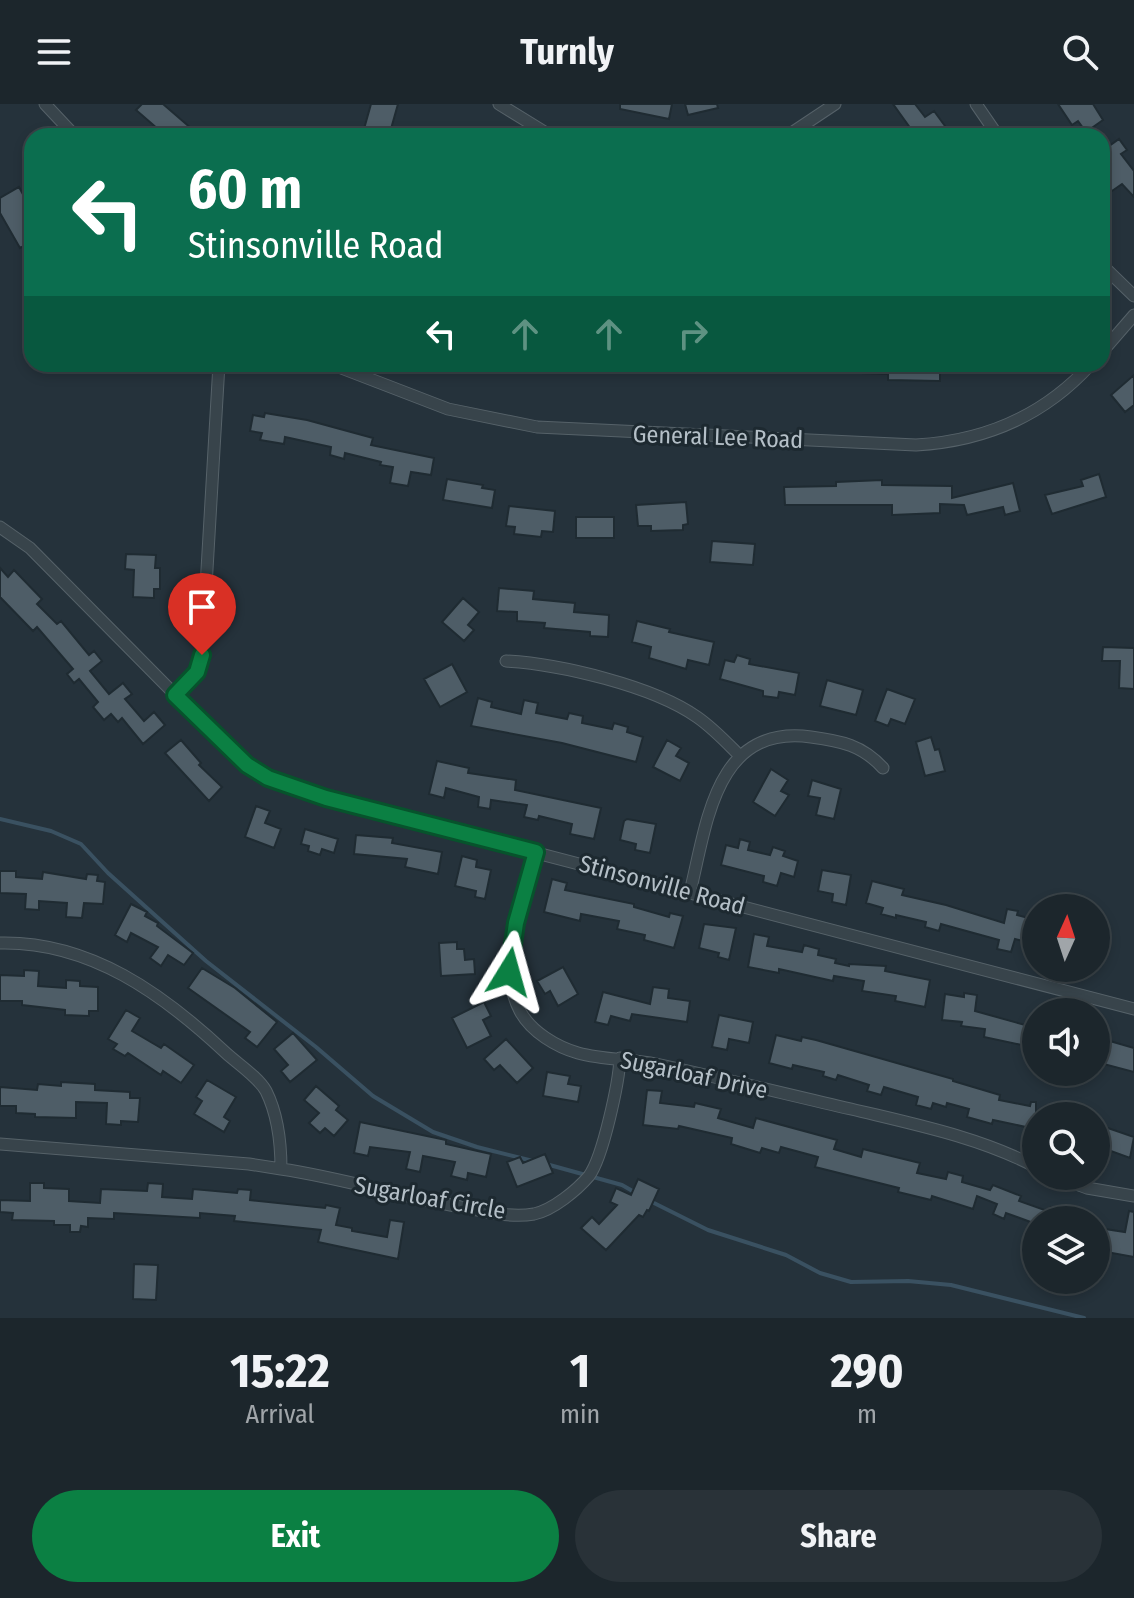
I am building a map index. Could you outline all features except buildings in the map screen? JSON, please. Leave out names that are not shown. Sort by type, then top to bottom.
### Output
[{"type":"street","points":[[45,104],[68,128]]},
{"type":"street","points":[[499,104],[538,128]]},
{"type":"street","points":[[799,128],[835,104]]},
{"type":"street","points":[[976,104],[992,128]]},
{"type":"street","points":[[1110,273],[1134,296]]},
{"type":"street","points":[[1110,343],[1134,315]]},
{"type":"street","points":[[175,695],[197,672],[202,655],[219,372]]},
{"type":"street","name":"General Lee Road","points":[[352,372],[448,409],[537,427],[916,445],[969,439],[1007,425],[1042,406],[1082,372]]},
{"type":"street","name":"Stinsonville Road","points":[[0,527],[30,548],[60,576],[247,765],[268,778],[326,798],[1134,1009]]},
{"type":"street","points":[[506,661],[538,663],[631,687],[667,701],[697,717],[739,755]]},
{"type":"street","points":[[690,892],[712,803],[723,776],[739,755],[765,741],[794,734],[836,740],[868,752],[883,768]]},
{"type":"street","name":"Sugarloaf Drive","points":[[536,852],[510,955],[509,972],[520,1010],[528,1022],[557,1045],[577,1053],[620,1058],[914,1124],[997,1149],[1022,1161]]},
{"type":"street","points":[[0,943],[26,942],[69,950],[128,977],[198,1027],[265,1089],[280,1143],[281,1169]]},
{"type":"street","name":"Sugarloaf Circle","points":[[0,1144],[249,1164],[451,1206],[503,1214],[535,1214],[562,1200],[590,1174],[619,1080],[620,1058]]},
{"type":"street","points":[[1099,1190],[1134,1196]]},
{"type":"waterway","points":[[0,819],[51,831],[81,844],[108,873],[206,961],[373,1096],[433,1132],[533,1161]]},
{"type":"waterway","points":[[546,1164],[622,1185],[636,1193]]},
{"type":"waterway","points":[[650,1201],[708,1230],[786,1255],[820,1273],[851,1282],[908,1281],[951,1285],[1084,1318]]},
{"type":"route","points":[[202,655],[195,676],[175,695],[247,765],[268,778],[326,798],[536,852],[516,923],[509,972]]}]
